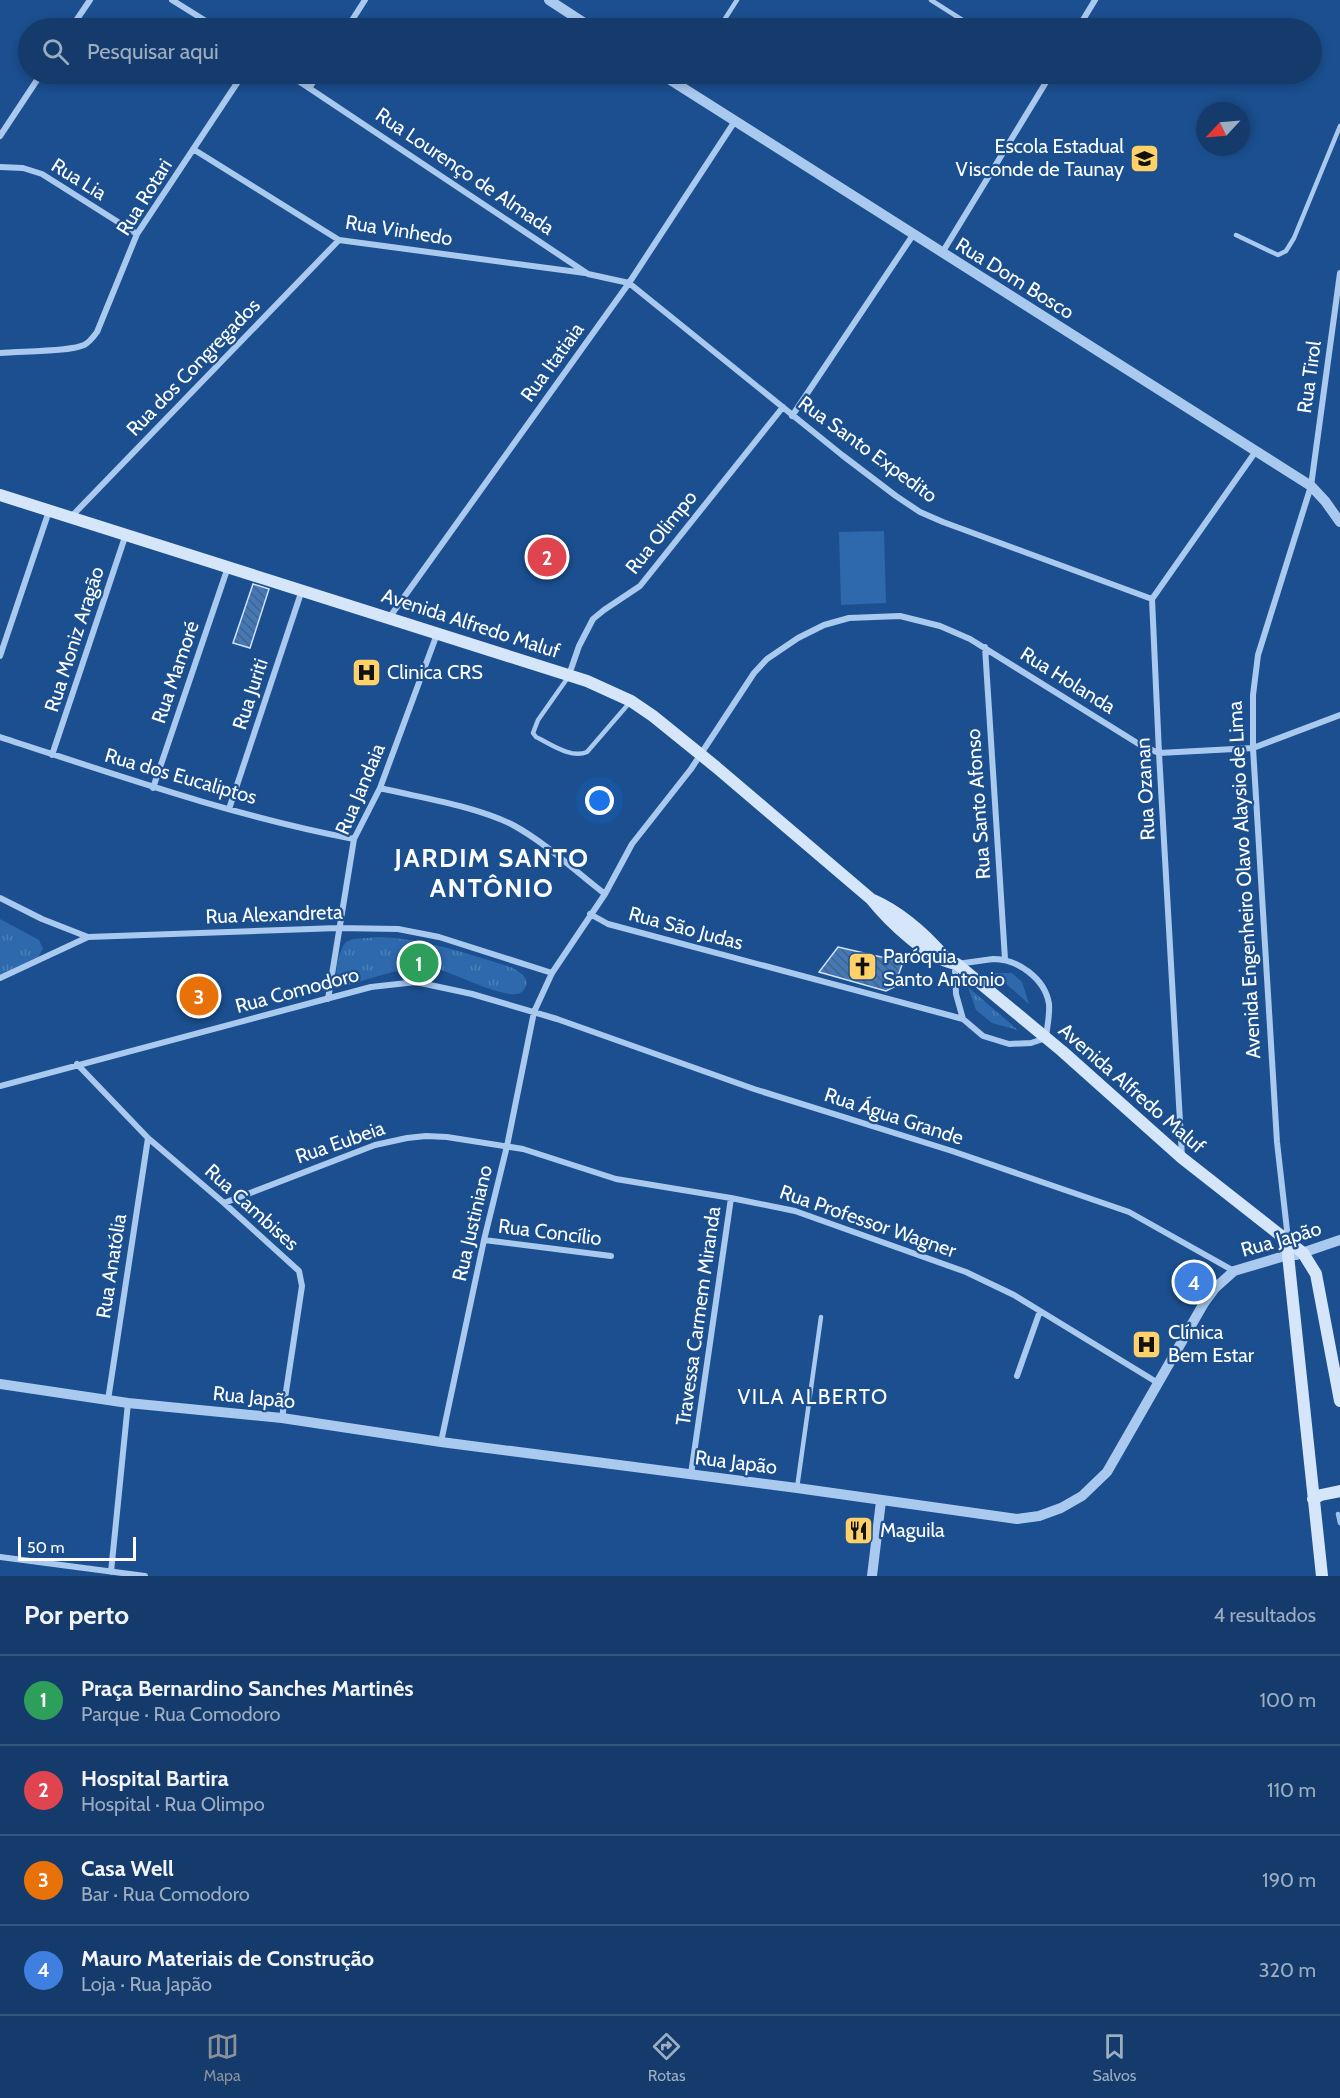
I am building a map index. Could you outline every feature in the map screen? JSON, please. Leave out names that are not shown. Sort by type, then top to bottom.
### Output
[{"type":"main road","name":"Avenida Alfredo Maluf","points":[[0,495],[569,675],[631,701],[700,755],[871,899],[890,908],[933,943],[1046,1038],[1288,1249]]},
{"type":"main road","points":[[1288,1249],[1303,1253],[1316,1274],[1340,1401]]},
{"type":"main road","name":"Avenida Engenheiro Olavo Alaysio de Lima","points":[[1288,1249],[1322,1576]]},
{"type":"main road","points":[[1313,1499],[1340,1491]]},
{"type":"street","points":[[78,18],[90,0]]},
{"type":"street","points":[[172,0],[201,18]]},
{"type":"street","points":[[353,18],[365,0]]},
{"type":"street","points":[[549,0],[577,18]]},
{"type":"street","points":[[1084,18],[1095,0]]},
{"type":"street","points":[[0,136],[34,84]]},
{"type":"street","name":"Rua Rotari","points":[[0,353],[69,349],[87,344],[97,332],[137,234],[236,84]]},
{"type":"street","name":"Rua Lourenço de Almada","points":[[305,84],[588,274],[629,283]]},
{"type":"street","name":"Rua Dom Bosco","points":[[676,84],[1257,450],[1311,486],[1340,522]]},
{"type":"street","points":[[942,253],[1043,84]]},
{"type":"street","name":"Rua Itatiaia","points":[[389,618],[629,283],[735,121]]},
{"type":"street","name":"Rua Vinhedo","points":[[193,149],[339,240],[588,274]]},
{"type":"street","name":"Rua Lia","points":[[0,167],[23,168],[42,174],[137,234]]},
{"type":"street","points":[[792,416],[913,235]]},
{"type":"street","name":"Rua dos Congregados","points":[[71,517],[339,240]]},
{"type":"street","name":"Rua Tirol","points":[[1311,486],[1340,273]]},
{"type":"street","name":"Rua Santo Expedito","points":[[629,283],[792,416],[920,512],[1152,599]]},
{"type":"street","name":"Rua Olimpo","points":[[569,675],[579,646],[593,619],[640,586],[783,407]]},
{"type":"street","points":[[1152,599],[1257,450]]},
{"type":"street","name":"Avenida Engenheiro Olavo Alaysio de Lima","points":[[1288,1249],[1277,1142],[1253,748],[1253,695],[1258,655],[1311,486]]},
{"type":"street","points":[[0,656],[49,510]]},
{"type":"street","name":"Rua Moniz Aragão","points":[[52,754],[126,534]]},
{"type":"street","name":"Rua Mamoré","points":[[153,788],[228,566]]},
{"type":"street","name":"Rua Juriti","points":[[229,809],[302,589]]},
{"type":"street","name":"Rua Ozanan","points":[[1152,599],[1182,1158]]},
{"type":"street","name":"Rua Holanda","points":[[700,755],[741,691],[767,659],[798,638],[824,625],[849,618],[900,616],[940,626],[985,647],[1142,746],[1159,753],[1253,748],[1340,715]]},
{"type":"street","name":"Rua Jandaia","points":[[328,999],[354,839],[380,788],[437,633]]},
{"type":"street","name":"Rua Santo Afonso","points":[[985,647],[1005,959]]},
{"type":"street","name":"Rua dos Eucaliptos","points":[[0,737],[153,788],[354,839]]},
{"type":"street","name":"Rua São Judas","points":[[700,755],[632,844],[605,894],[590,914],[608,924],[963,1019]]},
{"type":"street","points":[[380,788],[477,811],[511,824],[531,836],[605,894]]},
{"type":"street","name":"Rua Alexandreta","points":[[0,898],[42,919],[88,937],[338,928],[398,929],[460,943],[552,973]]},
{"type":"street","name":"Rua Justiniano","points":[[441,1442],[484,1240],[507,1146],[534,1012],[552,973],[590,914]]},
{"type":"street","points":[[0,978],[88,937]]},
{"type":"street","points":[[1005,959],[1029,973],[1042,988],[1049,1003],[1046,1038],[1030,1043],[1009,1044],[983,1036],[963,1019],[956,994],[954,963],[1005,959]]},
{"type":"street","name":"Rua Comodoro","points":[[0,1086],[371,987],[416,982],[472,994],[534,1012]]},
{"type":"street","name":"Rua Água Grande","points":[[534,1012],[754,1089],[952,1151],[1129,1212],[1233,1271]]},
{"type":"street","name":"Rua Cambises","points":[[77,1064],[148,1138],[295,1267],[301,1276],[302,1286],[282,1418]]},
{"type":"street","name":"Rua Eubeia","points":[[224,1203],[375,1144],[407,1138],[447,1137],[507,1146]]},
{"type":"street","name":"Rua Anatólia","points":[[108,1400],[148,1138]]},
{"type":"street","name":"Rua Professor Wagner","points":[[507,1146],[616,1179],[795,1211],[966,1272],[1002,1288],[1158,1383]]},
{"type":"street","name":"Travessa Carmem Miranda","points":[[692,1474],[731,1198]]},
{"type":"street","name":"Rua Concílio","points":[[484,1240],[611,1256]]},
{"type":"street","name":"Rua Japão","points":[[1303,1253],[1340,1240]]},
{"type":"street","name":"Rua Japão","points":[[0,1384],[108,1400],[282,1418],[441,1442],[797,1488],[1017,1520],[1039,1516],[1061,1508],[1082,1496],[1107,1472],[1204,1303],[1215,1288],[1233,1271],[1288,1249]]},
{"type":"street","points":[[1017,1376],[1040,1311]]},
{"type":"street","points":[[111,1572],[128,1402]]},
{"type":"street","points":[[872,1576],[881,1501]]},
{"type":"street","points":[[0,1557],[145,1576]]},
{"type":"lane","points":[[725,18],[737,0]]},
{"type":"lane","points":[[932,0],[960,18]]},
{"type":"lane","points":[[1236,235],[1278,255],[1286,251],[1294,238],[1340,126]]},
{"type":"lane","points":[[569,675],[538,720],[533,733],[536,737],[573,754],[580,755],[587,752],[631,701]]},
{"type":"lane","points":[[797,1488],[821,1317]]},
{"type":"green space","points":[[884,531],[886,603],[841,605],[839,532]]},
{"type":"green space","points":[[0,919],[39,940],[43,949],[38,957],[0,975]]},
{"type":"green space","points":[[380,937],[429,944],[510,967],[524,976],[526,986],[519,993],[509,994],[432,968],[407,969],[344,986],[339,985],[336,975],[337,963],[346,942],[353,939]]},
{"type":"green space","points":[[994,973],[1012,973],[1022,982],[1029,1004]]},
{"type":"green space","points":[[968,987],[1018,1030],[992,1023],[976,1010]]},
{"type":"building","points":[[253,584],[269,589],[250,648],[233,643]]},
{"type":"building","name":"Paróquia Santo Antonio","points":[[838,947],[903,962],[894,987],[886,991],[819,972]]},
{"type":"waterway","points":[[1338,1514],[1340,1523]]},
{"type":"place","name":"Escola Estadual Visconde de Taunay","points":[[1145,158]]},
{"type":"place","name":"Hospital Bartira","points":[[547,557]]},
{"type":"place","name":"Clinica CRS","points":[[366,672]]},
{"type":"place","name":"Praça Bernardino Sanches Martinês","points":[[419,963]]},
{"type":"place","name":"Paróquia Santo Antonio","points":[[862,967]]},
{"type":"place","name":"Casa Well","points":[[199,996]]},
{"type":"place","name":"Mauro Materiais de Construção","points":[[1194,1282]]},
{"type":"place","name":"Clínica Bem Estar","points":[[1147,1344]]},
{"type":"place","name":"Maguila","points":[[859,1530]]},
{"type":"district","name":"JARDIM SANTO ANTÔNIO","points":[[492,873]]},
{"type":"district","name":"VILA ALBERTO","points":[[813,1396]]}]
